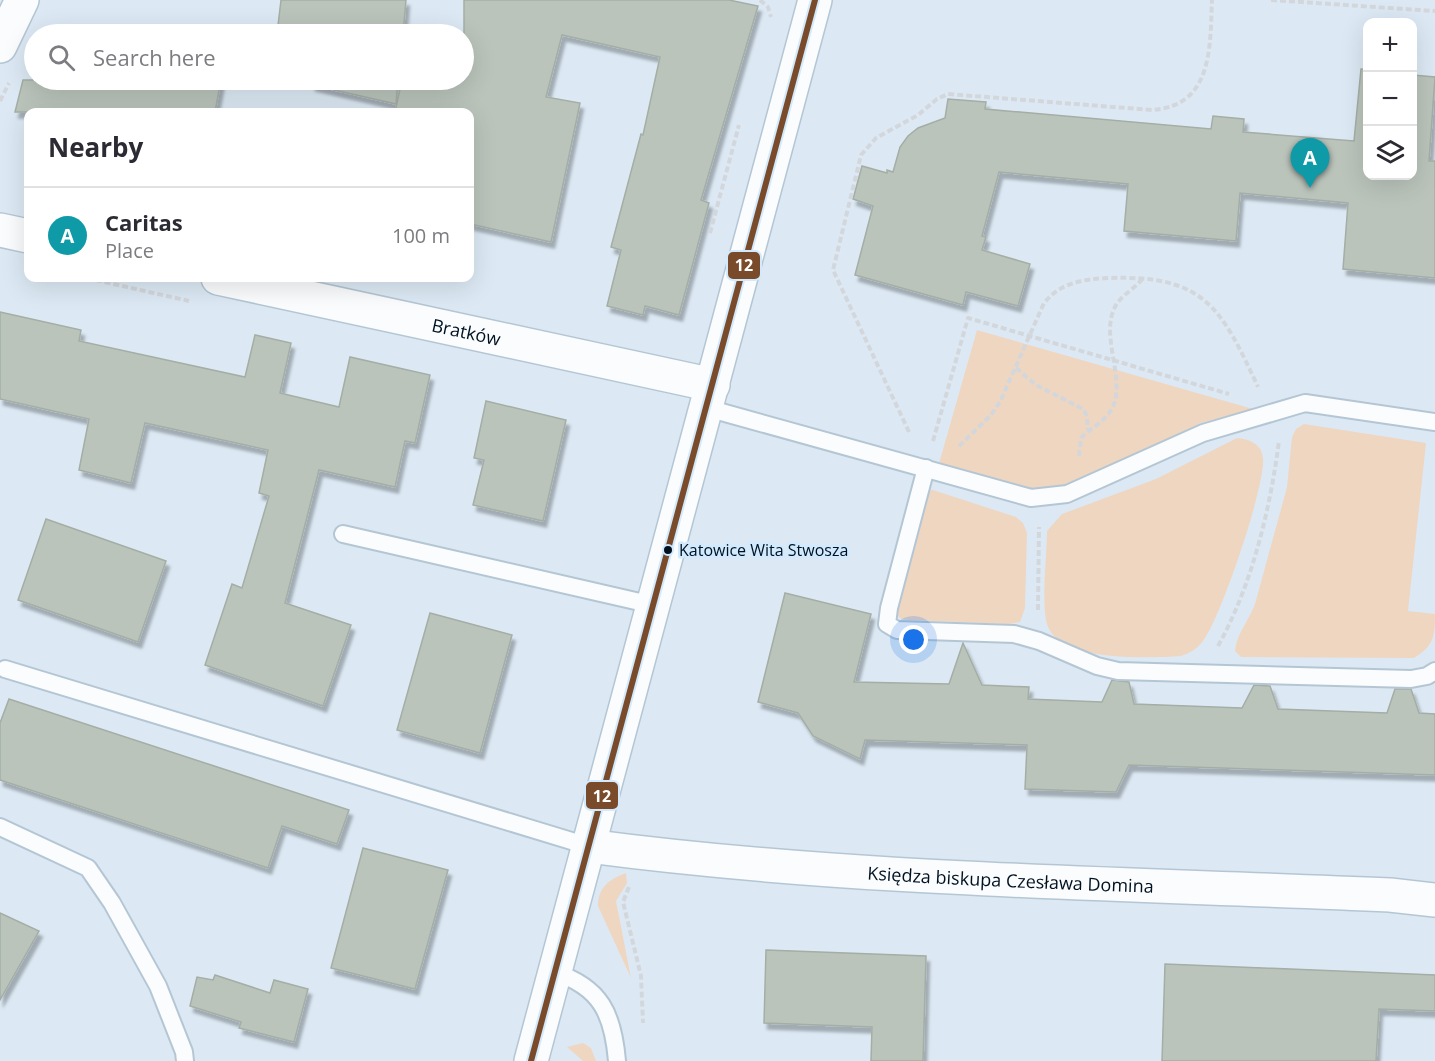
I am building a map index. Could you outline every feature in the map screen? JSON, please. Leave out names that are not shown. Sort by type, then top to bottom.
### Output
[{"type":"street","points":[[0,46],[22,0]]},
{"type":"street","points":[[531,1061],[815,0]]},
{"type":"street","points":[[0,230],[24,235]]},
{"type":"street","name":"Bratków","points":[[235,282],[710,397]]},
{"type":"street","name":"Księdza biskupa Czesława Domina","points":[[588,846],[707,861],[828,870],[1378,894],[1435,900]]},
{"type":"lane","points":[[710,397],[927,463],[1031,498],[1067,494],[1203,433],[1305,403],[1435,422]]},
{"type":"lane","points":[[927,463],[887,624],[897,630],[1014,634],[1036,640],[1096,666],[1118,671],[1411,678],[1427,676],[1435,671]]},
{"type":"lane","points":[[342,534],[653,605]]},
{"type":"lane","points":[[4,669],[588,846]]},
{"type":"lane","points":[[0,827],[88,868],[112,903],[158,986],[184,1052],[185,1061]]},
{"type":"lane","points":[[554,972],[576,979],[598,999],[613,1029],[617,1061]]},
{"type":"path","points":[[927,463],[833,270],[861,155],[876,138],[918,115],[937,99],[948,94],[1152,110],[1178,105],[1195,91],[1204,74],[1212,0]]},
{"type":"path","points":[[1271,0],[1435,11]]},
{"type":"path","points":[[927,463],[945,454],[975,433],[1000,402],[1044,303],[1062,286],[1099,279],[1143,278],[1172,282],[1193,290],[1212,309],[1237,344],[1265,404]]},
{"type":"path","points":[[1086,485],[1078,447],[1081,438],[1088,430],[1096,427],[1115,401],[1115,360],[1110,324],[1112,314],[1119,299],[1135,288],[1143,278]]},
{"type":"path","points":[[927,463],[968,318],[1283,409],[1270,501],[1240,598],[1217,647],[1188,672]]},
{"type":"path","points":[[1016,367],[1036,385],[1083,409],[1087,416],[1088,430]]},
{"type":"path","points":[[1031,498],[1037,507],[1039,522],[1036,640]]},
{"type":"shaded area","points":[[977,330],[1253,409],[1201,423],[1069,486],[1036,490],[1003,486],[938,467]]},
{"type":"shaded area","points":[[1304,424],[1426,443],[1408,611],[1435,614],[1435,622],[1432,640],[1421,654],[1414,658],[1241,657],[1235,651],[1240,633],[1255,604],[1287,487],[1292,437],[1296,429]]},
{"type":"shaded area","points":[[1237,438],[1250,441],[1260,449],[1263,458],[1262,473],[1250,522],[1230,581],[1211,628],[1201,644],[1181,656],[1128,657],[1086,652],[1068,646],[1055,637],[1047,624],[1044,604],[1047,531],[1062,514],[1156,479]]},
{"type":"shaded area","points":[[933,490],[1016,517],[1023,523],[1027,533],[1025,608],[1020,622],[1009,624],[910,620],[901,619],[895,613],[926,491]]},
{"type":"shaded area","points":[[626,873],[627,883],[616,901],[631,978],[598,906],[602,889],[614,878]]},
{"type":"shaded area","points":[[583,1043],[591,1048],[596,1061],[583,1061],[567,1047]]},
{"type":"building","points":[[281,0],[406,0],[404,24],[278,24]]},
{"type":"building","points":[[464,0],[729,0],[758,6],[701,200],[709,203],[679,315],[645,306],[643,315],[607,306],[621,250],[611,247],[641,134],[643,135],[660,57],[562,35],[546,97],[580,103],[551,242],[474,225],[474,108],[396,108],[400,90],[474,90],[474,24],[464,24]]},
{"type":"building","points":[[1361,69],[1363,69],[1363,180],[1417,180],[1417,75],[1435,77],[1429,161],[1435,161],[1435,278],[1343,269],[1348,203],[1240,193],[1236,241],[1124,231],[1128,184],[999,172],[982,236],[986,237],[982,250],[1030,264],[1018,306],[966,292],[963,305],[855,275],[873,206],[853,199],[862,166],[887,173],[887,170],[893,172],[900,147],[908,136],[918,128],[945,118],[948,99],[986,102],[985,109],[1211,129],[1213,116],[1244,119],[1243,132],[1354,141]]},
{"type":"building","points":[[23,80],[24,90],[219,90],[216,108],[24,108],[24,112],[15,112]]},
{"type":"building","points":[[334,90],[397,90],[396,104]]},
{"type":"building","points":[[0,312],[81,330],[79,341],[245,377],[255,335],[291,343],[280,393],[339,407],[350,357],[430,375],[415,443],[405,441],[395,487],[319,470],[285,603],[351,625],[323,706],[205,665],[232,584],[242,588],[269,496],[259,493],[268,450],[145,423],[131,483],[79,470],[89,419],[0,399]]},
{"type":"building","points":[[486,401],[566,420],[543,521],[473,505],[484,460],[474,458]]},
{"type":"building","points":[[46,519],[166,561],[138,642],[18,600]]},
{"type":"building","points":[[785,593],[871,614],[854,682],[949,684],[963,643],[982,685],[1029,687],[1028,699],[1102,702],[1112,680],[1129,682],[1134,704],[1242,708],[1254,685],[1270,686],[1278,709],[1387,713],[1395,689],[1411,689],[1419,713],[1435,714],[1435,775],[1129,765],[1116,792],[1025,789],[1027,745],[865,740],[860,759],[813,736],[798,713],[758,702]]},
{"type":"building","points":[[430,613],[512,635],[480,753],[397,730]]},
{"type":"building","points":[[9,699],[349,810],[337,844],[282,826],[268,868],[0,780],[0,723]]},
{"type":"building","points":[[363,848],[448,870],[415,989],[331,968]]},
{"type":"building","points":[[0,913],[39,931],[0,1000]]},
{"type":"building","points":[[766,950],[926,956],[923,1061],[871,1061],[872,1027],[764,1023]]},
{"type":"building","points":[[1165,964],[1435,975],[1435,1011],[1379,1009],[1376,1061],[1162,1061]]},
{"type":"building","points":[[215,975],[270,993],[274,980],[308,989],[294,1042],[239,1028],[241,1022],[190,1006],[197,977],[213,980]]},
{"type":"transit line","name":"12","points":[[531,1061],[815,0]]},
{"type":"place","name":"Caritas","points":[[1310,188]]},
{"type":"place","name":"Katowice Wita Stwosza","points":[[668,550]]}]
